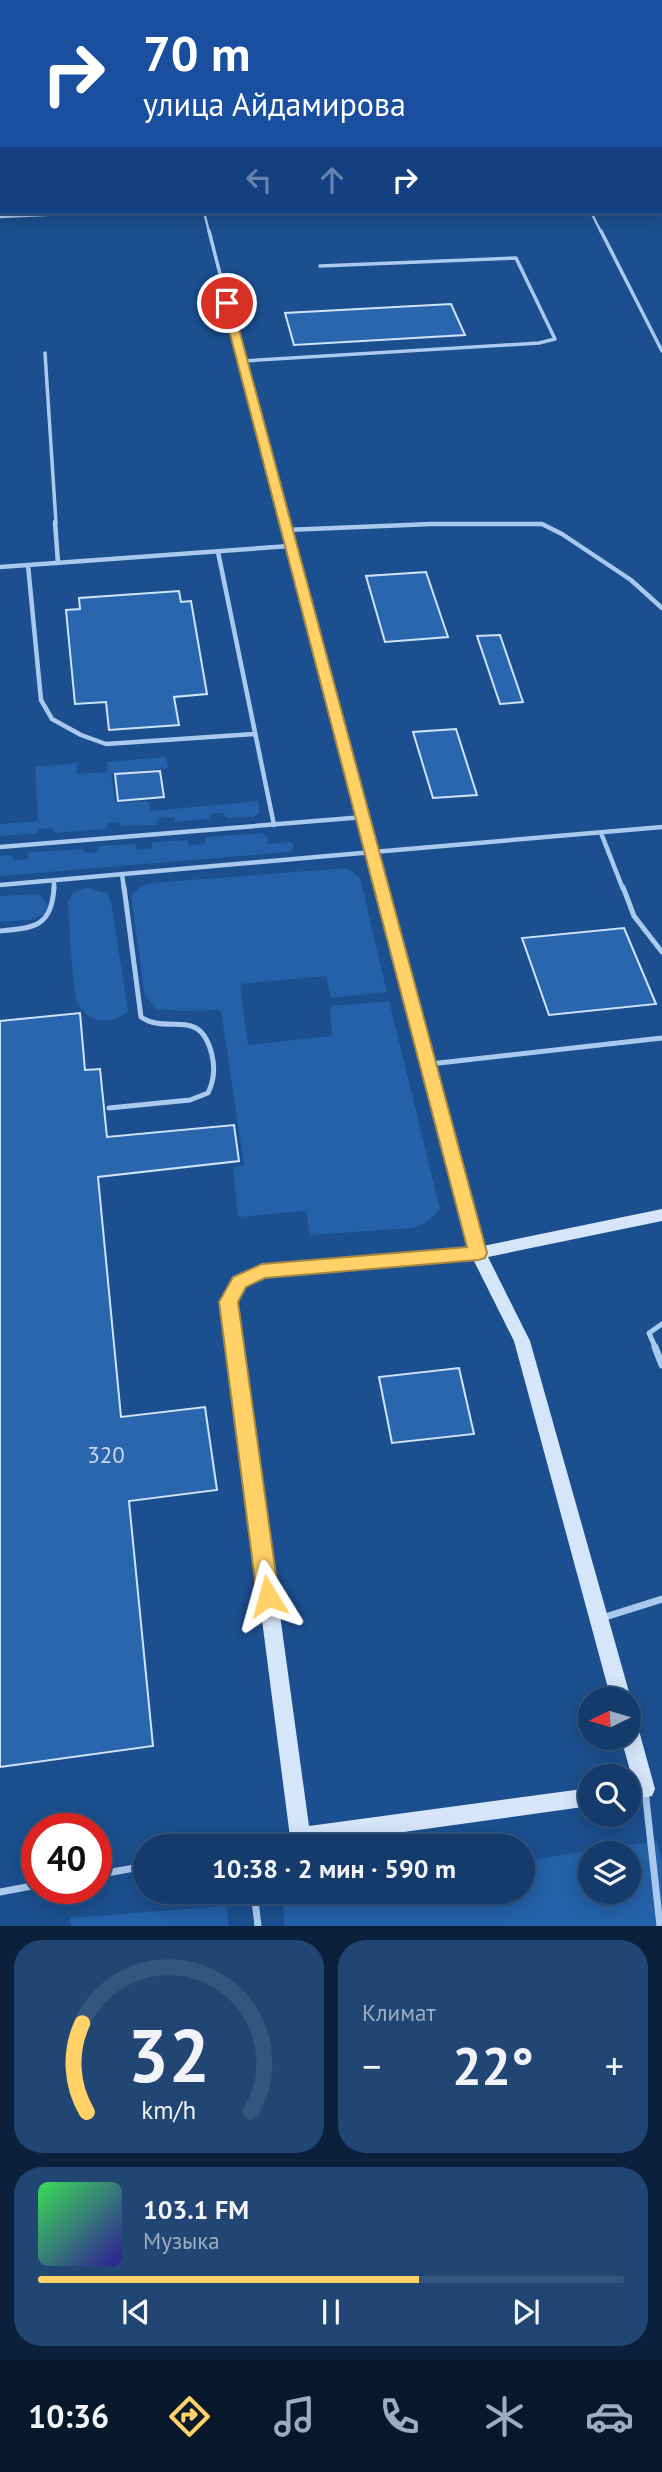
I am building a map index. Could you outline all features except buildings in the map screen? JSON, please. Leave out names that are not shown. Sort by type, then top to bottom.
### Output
[{"type":"street","points":[[300,1834],[229,1302],[240,1282],[262,1271],[478,1253],[662,1215]]},
{"type":"street","points":[[478,1253],[522,1341],[618,1687]]},
{"type":"street","points":[[322,1834],[578,1799]]},
{"type":"lane","points":[[0,217],[66,214]]},
{"type":"lane","points":[[205,214],[478,1253]]},
{"type":"lane","points":[[592,214],[662,351]]},
{"type":"lane","points":[[243,361],[539,343],[555,339],[516,258],[503,256],[320,265]]},
{"type":"lane","points":[[45,352],[58,563]]},
{"type":"lane","points":[[286,530],[431,524],[541,524],[601,559],[631,580],[662,608]]},
{"type":"lane","points":[[0,567],[290,546]]},
{"type":"lane","points":[[218,552],[274,825]]},
{"type":"lane","points":[[28,565],[41,700],[52,719],[81,736],[106,744],[254,734]]},
{"type":"lane","points":[[0,847],[364,817]]},
{"type":"lane","points":[[0,884],[662,827]]},
{"type":"lane","points":[[601,832],[634,916],[662,952]]},
{"type":"lane","points":[[109,1108],[190,1100],[208,1093],[214,1078],[208,1039],[203,1032],[188,1023],[151,1023],[141,1017],[122,874]]},
{"type":"lane","points":[[0,931],[29,929],[46,921],[54,906],[54,880]]},
{"type":"lane","points":[[430,1064],[662,1038]]},
{"type":"lane","points":[[662,1324],[649,1333],[662,1365]]},
{"type":"lane","points":[[599,1619],[662,1598]]},
{"type":"lane","points":[[641,1814],[660,1926]]},
{"type":"lane","points":[[112,1872],[133,1868]]},
{"type":"lane","points":[[0,1892],[21,1888]]},
{"type":"lane","points":[[255,1904],[258,1926]]},
{"type":"shaded area","points":[[166,757],[168,768],[111,774],[116,803],[148,801],[151,811],[258,801],[259,813],[254,817],[226,818],[224,813],[211,814],[209,819],[175,822],[174,817],[159,818],[156,825],[121,826],[119,822],[108,823],[106,829],[55,833],[52,828],[40,829],[37,833],[0,836],[0,824],[38,821],[35,767],[77,763],[77,774],[107,772],[107,762]]},
{"type":"shaded area","points":[[263,833],[268,839],[267,844],[292,842],[294,847],[289,852],[0,876],[0,856],[12,855],[14,860],[27,859],[29,852],[83,849],[85,853],[97,852],[99,846],[136,844],[137,850],[152,848],[152,842],[188,840],[189,846],[205,843],[206,837]]},
{"type":"shaded area","points":[[347,868],[360,878],[387,992],[331,998],[326,976],[240,984],[248,1045],[332,1036],[330,1006],[389,1001],[440,1209],[427,1222],[413,1228],[310,1235],[306,1211],[238,1217],[233,1167],[244,1165],[221,1010],[157,1009],[145,996],[131,896],[140,887],[150,883]]},
{"type":"shaded area","points":[[87,888],[107,893],[111,902],[128,1011],[115,1019],[101,1021],[89,1016],[78,1004],[76,997],[68,901],[74,892]]},
{"type":"shaded area","points":[[38,894],[48,904],[44,914],[31,920],[0,922],[0,896]]},
{"type":"shaded area","points":[[657,1841],[662,1862],[662,1926],[284,1926],[283,1904],[535,1904],[535,1859],[578,1853],[578,1904],[641,1904],[641,1843]]},
{"type":"shaded area","points":[[226,1906],[229,1926],[71,1926],[70,1918]]},
{"type":"route","points":[[227,303],[478,1253],[262,1271],[240,1282],[229,1302],[268,1596]]}]
